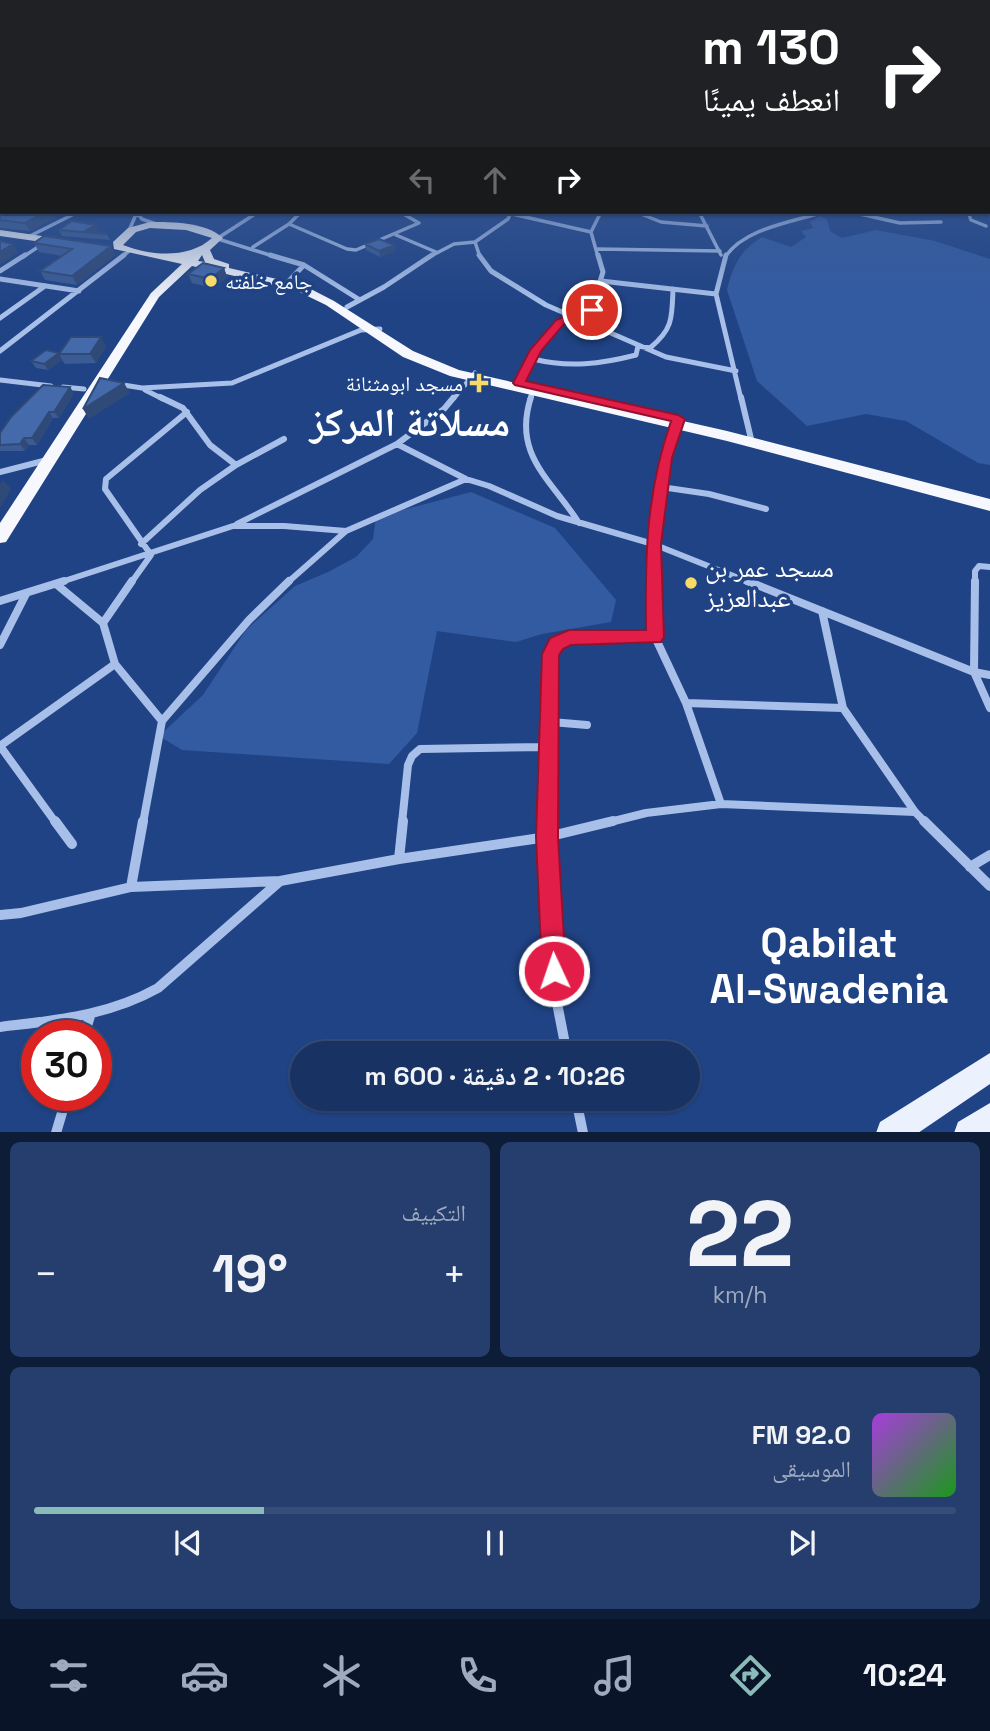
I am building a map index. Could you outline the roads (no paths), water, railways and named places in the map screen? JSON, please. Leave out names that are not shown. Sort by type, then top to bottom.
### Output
[{"type":"highway","points":[[0,537],[84,389],[155,296],[218,238],[214,233],[158,225],[141,227],[128,233],[123,247]]},
{"type":"highway","points":[[0,233],[71,244]]},
{"type":"highway","points":[[103,247],[123,247],[165,257],[198,256],[311,286],[354,304],[374,329]]},
{"type":"highway","points":[[0,519],[99,381],[144,299],[167,270],[165,257]]},
{"type":"highway","points":[[289,280],[427,363],[533,391],[751,438],[990,498]]},
{"type":"highway","points":[[473,375],[519,383],[678,422]]},
{"type":"highway","points":[[751,438],[990,505]]},
{"type":"main road","points":[[891,1132],[990,1067]]},
{"type":"main road","points":[[969,1132],[990,1118]]},
{"type":"street","points":[[28,237],[74,214]]},
{"type":"street","points":[[128,233],[135,214]]},
{"type":"street","points":[[138,214],[146,221],[158,225]]},
{"type":"street","points":[[218,238],[255,214]]},
{"type":"street","points":[[253,247],[289,224],[299,214]]},
{"type":"street","points":[[289,224],[351,251],[396,235],[419,223],[403,214]]},
{"type":"street","points":[[218,238],[304,265],[354,304],[436,252],[464,242],[475,243],[510,214]]},
{"type":"street","points":[[515,214],[591,232]]},
{"type":"street","points":[[519,383],[536,350],[560,322],[592,310],[603,272],[591,232],[600,214]]},
{"type":"street","points":[[641,214],[662,222],[707,226]]},
{"type":"street","points":[[700,214],[723,259]]},
{"type":"street","points":[[751,438],[716,294],[723,259],[731,248],[762,231],[817,214]]},
{"type":"street","points":[[859,214],[900,223],[940,222]]},
{"type":"street","points":[[969,214],[971,220],[986,226]]},
{"type":"street","points":[[396,235],[436,252]]},
{"type":"street","points":[[0,271],[48,240]]},
{"type":"street","points":[[475,243],[480,256],[491,271],[546,305],[666,357],[736,371]]},
{"type":"street","points":[[0,351],[79,291],[123,247]]},
{"type":"street","points":[[598,249],[720,251]]},
{"type":"street","points":[[289,280],[304,265]]},
{"type":"street","points":[[0,279],[79,291]]},
{"type":"street","points":[[601,281],[716,294]]},
{"type":"street","points":[[0,318],[45,286]]},
{"type":"street","points":[[638,346],[650,348],[670,327],[673,289]]},
{"type":"street","points":[[0,307],[12,310]]},
{"type":"street","points":[[99,381],[142,388],[219,385],[242,380],[374,329]]},
{"type":"street","points":[[533,359],[556,365],[593,366],[636,355],[638,346]]},
{"type":"street","points":[[0,601],[151,555],[233,526],[285,503],[397,444],[444,409],[473,375]]},
{"type":"street","points":[[0,385],[3,380],[84,389]]},
{"type":"street","points":[[142,388],[169,400],[187,412],[210,445],[236,465]]},
{"type":"street","points":[[533,391],[523,422],[522,433],[526,445],[533,461],[569,505],[580,523]]},
{"type":"street","points":[[151,555],[105,489],[106,479],[187,412]]},
{"type":"street","points":[[678,422],[665,458],[653,544],[655,637],[686,703],[721,804]]},
{"type":"street","points":[[141,544],[200,490],[236,465],[284,439]]},
{"type":"street","points":[[397,444],[466,479],[580,523],[653,544],[974,672],[990,675]]},
{"type":"street","points":[[0,472],[42,461]]},
{"type":"street","points":[[131,887],[162,721],[249,620],[346,531],[466,479]]},
{"type":"street","points":[[661,487],[709,494],[766,509]]},
{"type":"street","points":[[233,526],[346,531]]},
{"type":"street","points":[[103,623],[151,555]]},
{"type":"street","points":[[990,567],[979,566],[975,571],[974,672],[990,708]]},
{"type":"street","points":[[56,584],[103,623],[115,664],[162,721]]},
{"type":"street","points":[[0,645],[26,594]]},
{"type":"street","points":[[822,611],[843,708],[915,812],[990,886]]},
{"type":"street","points":[[564,1041],[556,998],[547,837],[551,654],[557,644],[569,638],[655,637]]},
{"type":"street","points":[[72,844],[0,746],[115,664]]},
{"type":"street","points":[[686,703],[843,708]]},
{"type":"street","points":[[551,722],[587,725]]},
{"type":"street","points":[[400,859],[407,772],[413,752],[420,749],[547,747]]},
{"type":"street","points":[[0,915],[21,913],[131,887],[279,881],[400,859],[547,837],[646,813],[721,804],[915,812]]},
{"type":"street","points":[[970,867],[990,855]]},
{"type":"street","points":[[0,1027],[90,1016],[141,999],[158,988],[279,881]]},
{"type":"street","points":[[89,1020],[90,1016]]},
{"type":"street","points":[[56,1132],[62,1111]]},
{"type":"street","points":[[579,1111],[583,1132]]},
{"type":"place","name":"جامع خلفته","points":[[211,281]]},
{"type":"place","name":"مسجد ابومثنانة","points":[[479,383]]},
{"type":"place","name":"مسجد عمر بن عبدالعزيز","points":[[691,583]]},
{"type":"district","name":"مسلاتة المركز","points":[[410,422]]},
{"type":"district","name":"Qabilat Al-Swadenia","points":[[829,966]]}]
